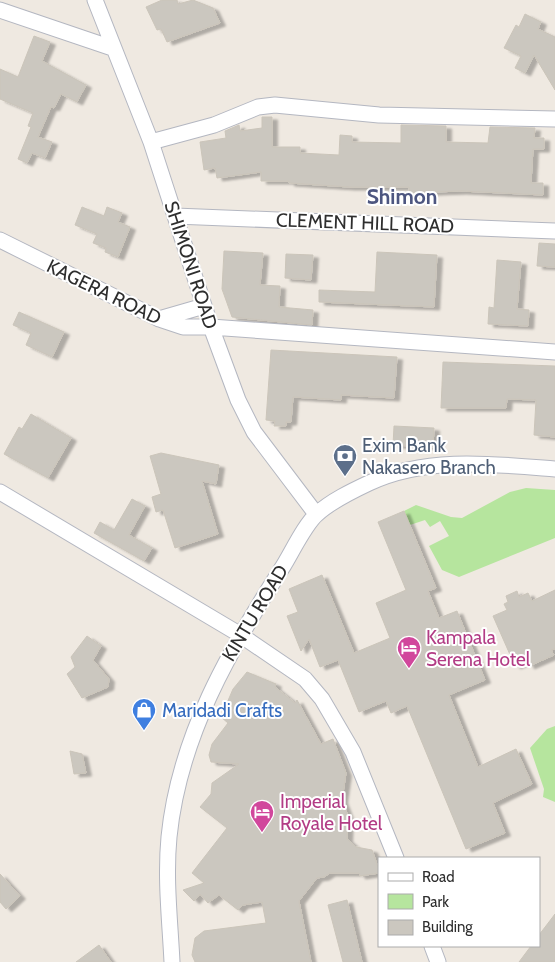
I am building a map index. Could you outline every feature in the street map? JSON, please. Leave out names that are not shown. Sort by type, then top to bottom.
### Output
[{"type":"street","name":"SHIMONI ROAD","points":[[95,0],[112,48],[151,142],[211,327],[238,400],[254,432],[316,514]]},
{"type":"street","points":[[0,10],[112,48]]},
{"type":"street","points":[[151,142],[214,125],[258,107],[275,105],[379,115],[508,116],[555,119]]},
{"type":"street","name":"CLEMENT HILL ROAD","points":[[174,216],[555,232]]},
{"type":"street","name":"KAGERA ROAD","points":[[0,240],[160,320],[183,327],[211,327],[555,352]]},
{"type":"street","points":[[160,320],[204,306]]},
{"type":"street","name":"KINTU ROAD","points":[[172,962],[168,866],[173,812],[187,754],[205,703],[240,634],[316,514],[370,482],[416,467],[470,464],[555,468]]},
{"type":"street","points":[[0,492],[240,634],[292,669],[322,699],[353,752],[396,857]]},
{"type":"street","points":[[432,947],[438,962]]},
{"type":"green space","points":[[526,488],[555,490],[555,538],[459,577],[442,570],[429,546],[449,536],[440,521],[430,527],[425,520],[410,525],[404,511],[416,505],[451,517],[462,518],[510,492]]},
{"type":"green space","points":[[555,726],[555,802],[543,797],[544,789],[530,748],[547,729]]},
{"type":"building","points":[[162,0],[177,0],[178,4],[193,0],[213,8],[220,23],[167,42],[161,29],[157,30],[146,7]]},
{"type":"building","points":[[525,14],[541,22],[538,29],[555,37],[555,90],[534,55],[525,73],[515,68],[521,56],[504,48],[516,25],[519,27]]},
{"type":"building","points":[[34,36],[50,42],[42,61],[86,85],[77,102],[61,94],[54,108],[51,107],[38,137],[52,142],[45,158],[32,153],[27,163],[18,159],[31,127],[28,126],[33,113],[0,99],[0,69],[18,77]]},
{"type":"building","points":[[262,117],[272,117],[272,147],[300,147],[300,153],[339,155],[340,135],[352,136],[352,142],[401,143],[401,125],[446,126],[446,142],[488,143],[490,127],[535,128],[534,138],[544,138],[544,149],[533,149],[531,183],[543,183],[543,195],[461,191],[409,193],[409,187],[349,187],[289,183],[289,181],[261,181],[261,172],[217,178],[215,168],[204,170],[200,142],[226,138],[225,131],[239,125],[240,131],[262,128]]},
{"type":"building","points":[[82,207],[104,216],[107,207],[122,213],[118,222],[130,227],[118,257],[105,252],[106,248],[93,243],[97,234],[75,225]]},
{"type":"building","points":[[539,243],[555,244],[555,267],[537,266]]},
{"type":"building","points":[[224,251],[263,253],[260,285],[280,286],[279,307],[313,310],[312,325],[232,317],[222,289]]},
{"type":"building","points":[[377,252],[437,255],[434,307],[319,302],[319,290],[375,292]]},
{"type":"building","points":[[286,254],[313,255],[311,280],[285,278]]},
{"type":"building","points":[[497,260],[521,262],[517,309],[529,310],[528,326],[488,324],[489,307],[494,308]]},
{"type":"building","points":[[19,312],[64,332],[52,357],[26,345],[31,333],[13,325]]},
{"type":"building","points":[[271,350],[397,357],[394,398],[341,395],[341,400],[293,397],[291,422],[286,422],[286,426],[274,426],[275,421],[266,420]]},
{"type":"building","points":[[443,362],[555,366],[555,437],[534,435],[536,400],[507,399],[506,408],[441,408]]},
{"type":"building","points":[[31,414],[71,438],[48,478],[4,454],[19,427],[22,429]]},
{"type":"building","points":[[394,426],[434,428],[433,447],[393,445]]},
{"type":"building","points":[[161,453],[219,465],[216,484],[202,481],[218,534],[175,548],[163,510],[156,512],[152,497],[161,494],[150,456]]},
{"type":"building","points":[[132,499],[145,506],[129,535],[152,548],[144,561],[94,533],[100,522],[114,530]]},
{"type":"building","points":[[404,511],[436,588],[428,591],[439,618],[457,611],[485,680],[449,695],[478,767],[516,749],[532,784],[493,803],[505,833],[466,849],[407,706],[391,713],[386,701],[359,712],[338,660],[320,667],[309,639],[301,651],[287,616],[298,612],[289,589],[322,575],[354,653],[390,638],[376,603],[406,590],[378,522]]},
{"type":"building","points":[[555,590],[555,649],[551,650],[554,655],[529,666],[527,661],[515,666],[493,616],[507,610],[504,604],[508,602],[506,596],[517,591],[519,597],[528,593],[532,601]]},
{"type":"building","points":[[87,636],[101,646],[93,660],[109,679],[108,687],[82,698],[67,674],[75,667],[71,657]]},
{"type":"building","points":[[247,672],[276,684],[275,687],[295,703],[297,700],[321,744],[333,739],[346,773],[342,800],[348,816],[347,839],[356,847],[372,850],[378,867],[378,873],[360,876],[359,873],[330,873],[324,877],[317,878],[299,901],[311,962],[195,962],[192,955],[195,938],[204,931],[266,923],[262,902],[243,905],[238,910],[219,895],[208,903],[200,894],[194,901],[183,890],[204,883],[192,873],[227,828],[200,807],[211,794],[212,783],[239,764],[211,762],[209,755],[212,744],[228,723],[221,717],[233,689]]},
{"type":"building","points":[[70,751],[82,754],[86,773],[74,774]]},
{"type":"building","points":[[0,874],[20,896],[6,909],[0,902]]},
{"type":"building","points":[[347,900],[362,962],[343,962],[328,905]]},
{"type":"building","points":[[555,914],[555,962],[519,962],[530,947],[540,947],[540,934]]},
{"type":"building","points":[[99,945],[111,962],[76,962]]},
{"type":"place","name":"Exim Bank Nakasero Branch","points":[[345,477]]},
{"type":"place","name":"Kampala Serena Hotel","points":[[409,669]]},
{"type":"place","name":"Maridadi Crafts","points":[[144,731]]},
{"type":"place","name":"Imperial Royale Hotel","points":[[262,833]]},
{"type":"district","name":"Shimon","points":[[402,196]]}]
